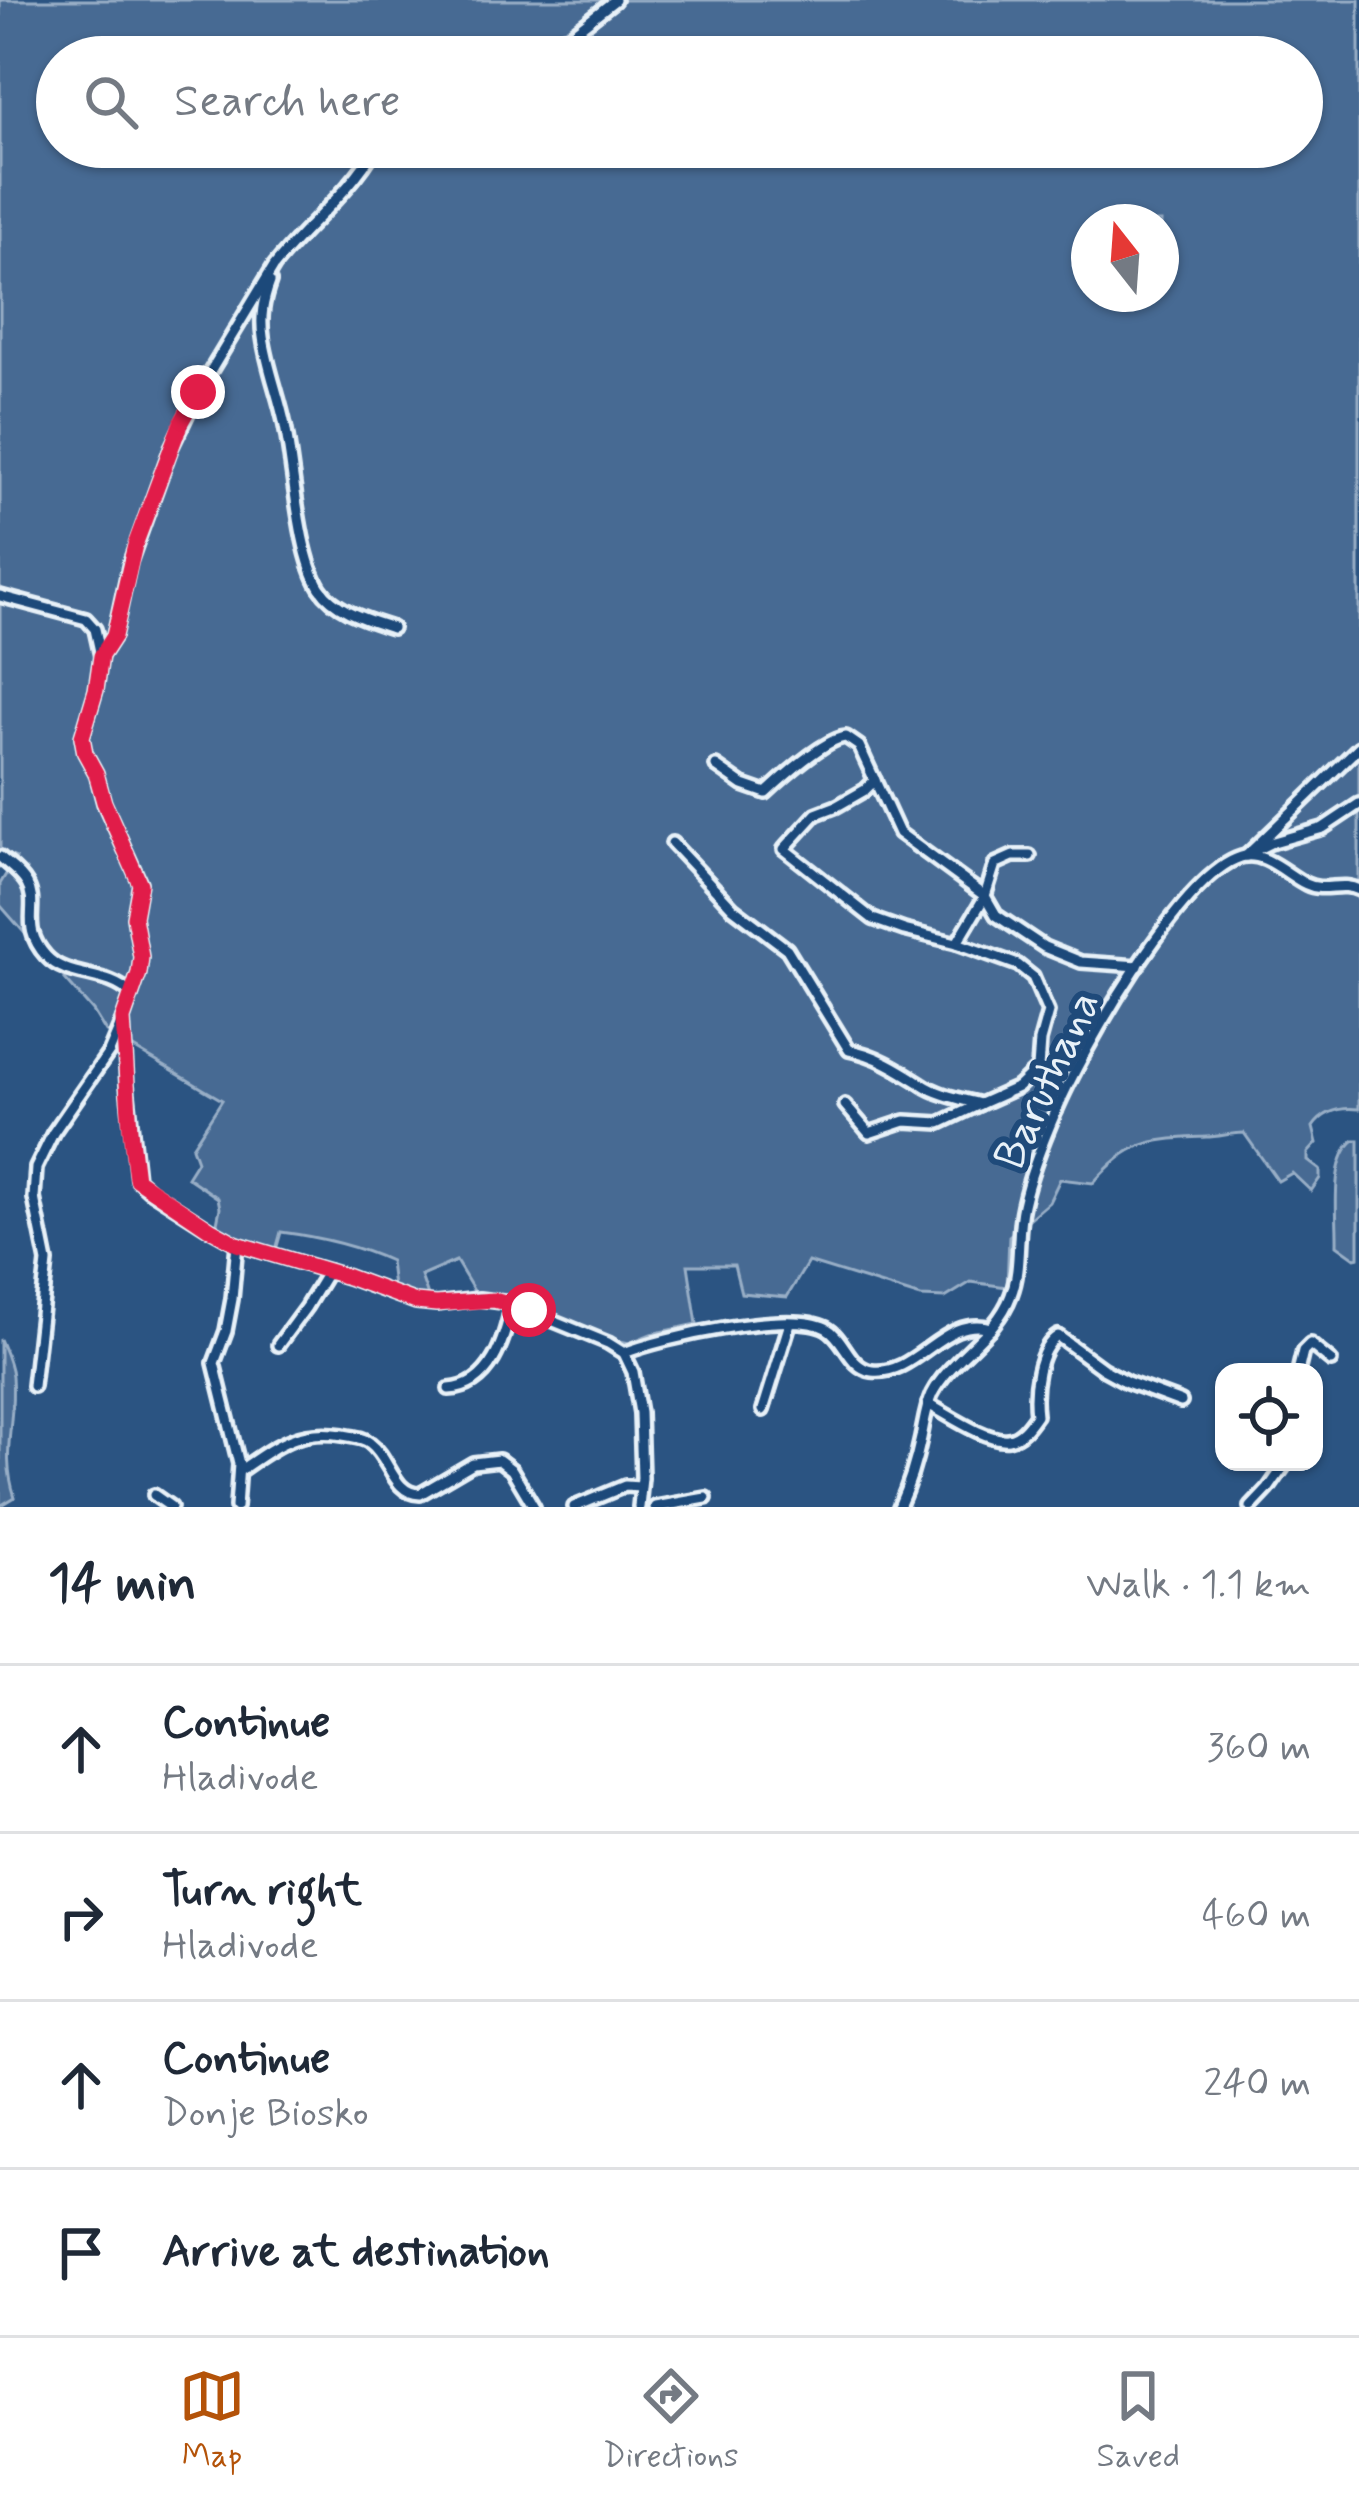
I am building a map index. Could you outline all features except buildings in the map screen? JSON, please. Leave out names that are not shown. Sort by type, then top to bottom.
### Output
[{"type":"street","points":[[569,36],[615,0]]},
{"type":"street","points":[[101,656],[114,636],[130,562],[181,422],[274,266],[342,196],[361,168]]},
{"type":"street","points":[[274,266],[262,307],[263,338],[313,572],[322,592],[342,607],[392,628]]},
{"type":"street","points":[[0,596],[86,619],[95,629],[101,656],[82,745],[140,884],[134,917],[139,973],[123,1019],[110,1052],[53,1132],[36,1168],[34,1198],[47,1262],[33,1386]]},
{"type":"street","points":[[716,766],[743,785],[766,793],[840,736],[854,741],[899,833],[985,896],[996,915],[1044,947],[1081,962],[1138,966]]},
{"type":"street","points":[[1246,856],[1359,746]]},
{"type":"street","points":[[875,780],[865,790],[816,814],[784,849],[873,919],[1018,964],[1034,977],[1048,1012],[1038,1068],[1056,1111]]},
{"type":"street","points":[[1246,856],[1270,842],[1323,827],[1359,804]]},
{"type":"street","points":[[672,842],[733,908],[787,949],[849,1050],[910,1075],[924,1086],[980,1104]]},
{"type":"street","points":[[957,943],[985,896],[995,864],[1013,856],[1030,856]]},
{"type":"street","points":[[1246,856],[1267,861],[1315,888],[1346,885],[1359,890]]},
{"type":"street","name":"Baruthana","points":[[898,1507],[917,1457],[928,1404],[942,1379],[991,1328],[1013,1292],[1022,1207],[1056,1111],[1091,1042],[1158,933],[1191,893],[1221,868],[1246,856]]},
{"type":"street","points":[[0,857],[29,887],[32,932],[48,958],[63,968],[111,979],[131,994]]},
{"type":"street","points":[[123,1019],[136,1179],[237,1244],[416,1302],[494,1300],[512,1304],[608,1342],[624,1353],[633,1372],[640,1413],[639,1507]]},
{"type":"street","points":[[845,1105],[869,1132],[905,1121],[940,1123],[1018,1088],[1038,1068]]},
{"type":"street","points":[[236,1507],[239,1471],[214,1364],[226,1331],[237,1244]]},
{"type":"street","points":[[278,1345],[328,1271]]},
{"type":"street","points":[[449,1389],[464,1388],[478,1378],[499,1352],[512,1304]]},
{"type":"street","points":[[763,1410],[788,1323]]},
{"type":"street","points":[[624,1353],[674,1336],[743,1325],[814,1324],[838,1337],[855,1362],[878,1371],[901,1364],[963,1326],[991,1328]]},
{"type":"street","points":[[928,1404],[989,1436],[1011,1439],[1036,1414],[1036,1386],[1045,1350],[1054,1336],[1127,1382],[1181,1402]]},
{"type":"street","points":[[1300,1363],[1310,1344],[1331,1361]]},
{"type":"street","points":[[239,1471],[285,1440],[332,1433],[370,1442],[407,1492],[416,1495]]},
{"type":"street","points":[[409,1507],[416,1495],[472,1463],[499,1460],[512,1470],[533,1507]]},
{"type":"street","points":[[1251,1507],[1281,1471]]},
{"type":"street","points":[[574,1507],[625,1486],[640,1486]]},
{"type":"street","points":[[154,1495],[171,1507]]},
{"type":"street","points":[[656,1507],[706,1498]]},
{"type":"shaded area","points":[[0,0],[1359,0],[1359,1109],[1333,1111],[1313,1127],[1317,1143],[1308,1161],[1320,1170],[1320,1178],[1311,1191],[1292,1173],[1278,1181],[1244,1133],[1170,1139],[1131,1150],[1093,1183],[1060,1179],[1049,1202],[1009,1236],[1007,1287],[971,1282],[945,1298],[921,1297],[808,1262],[787,1297],[741,1293],[734,1265],[688,1265],[697,1324],[629,1343],[511,1297],[477,1296],[456,1261],[421,1276],[429,1299],[393,1288],[390,1261],[364,1250],[281,1232],[276,1250],[216,1228],[218,1198],[187,1177],[197,1161],[192,1147],[222,1100],[106,1032],[0,905],[0,884],[16,858],[0,851]]},
{"type":"shaded area","points":[[1354,1140],[1359,1140],[1359,1257],[1355,1258],[1337,1245],[1336,1204],[1341,1161]]},
{"type":"shaded area","points":[[0,1339],[12,1376],[9,1466],[15,1497],[0,1506]]},
{"type":"route","points":[[198,392],[181,422],[135,545],[114,636],[101,656],[82,737],[140,884],[134,917],[140,942],[139,973],[123,1019],[136,1179],[237,1244],[416,1302],[494,1300],[529,1310]]}]
